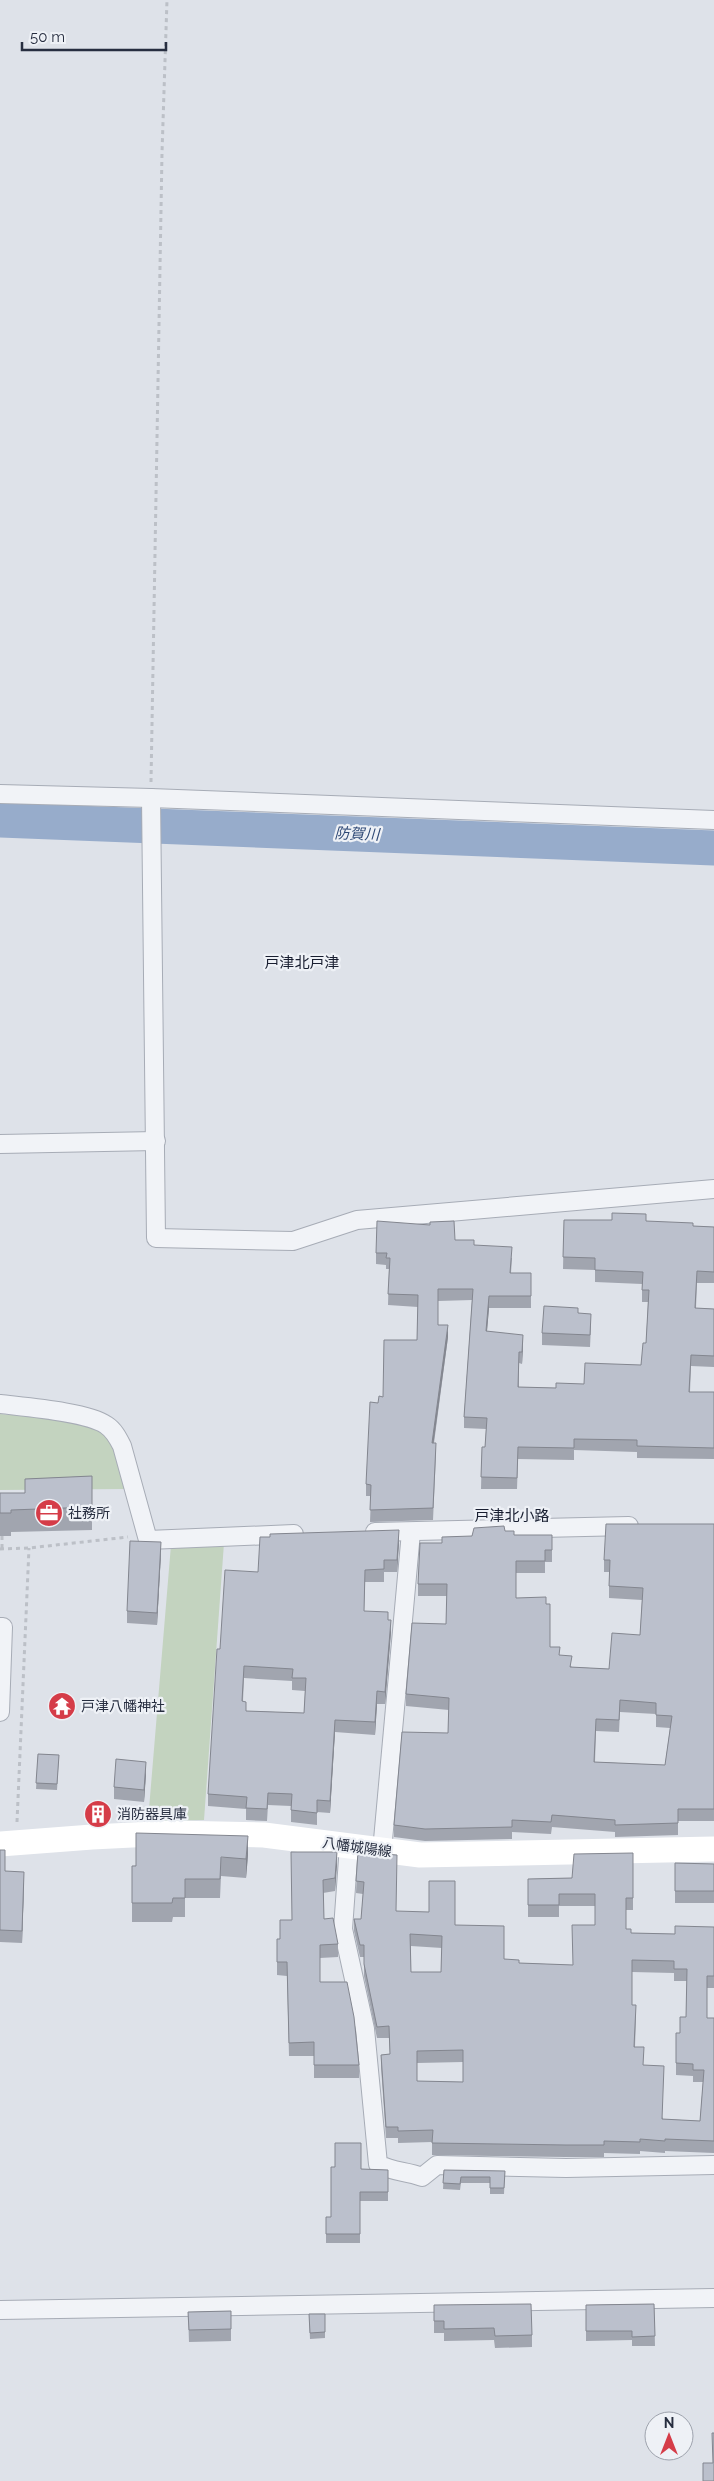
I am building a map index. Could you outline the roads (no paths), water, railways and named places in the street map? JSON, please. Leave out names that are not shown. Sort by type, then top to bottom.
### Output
[{"type":"main road","name":"八幡城陽線","points":[[8,1844],[172,1833],[264,1835],[420,1855],[714,1850]]},
{"type":"street","points":[[0,794],[714,820]]},
{"type":"street","points":[[151,798],[156,1238],[293,1241],[357,1220],[714,1189]]},
{"type":"street","points":[[0,1144],[156,1140]]},
{"type":"street","points":[[0,1404],[66,1413],[105,1424],[116,1434],[122,1446],[148,1540],[315,1534]]},
{"type":"street","points":[[354,1532],[645,1525]]},
{"type":"street","points":[[382,1851],[411,1532]]},
{"type":"street","points":[[0,1627],[3,1627],[0,1712]]},
{"type":"street","points":[[349,1846],[343,1929],[365,2028],[378,2164],[388,2170],[409,2172],[422,2177],[437,2165],[566,2168],[714,2165]]},
{"type":"street","points":[[0,2310],[714,2298]]},
{"type":"waterway","name":"防賀川","points":[[0,820],[714,848]]},
{"type":"place","name":"社務所","points":[[49,1513]]},
{"type":"place","name":"戸津八幡神社","points":[[62,1706]]},
{"type":"place","name":"消防器具庫","points":[[98,1814]]},
{"type":"district","name":"戸津北戸津","points":[[302,963]]},
{"type":"district","name":"戸津北小路","points":[[512,1516]]}]
